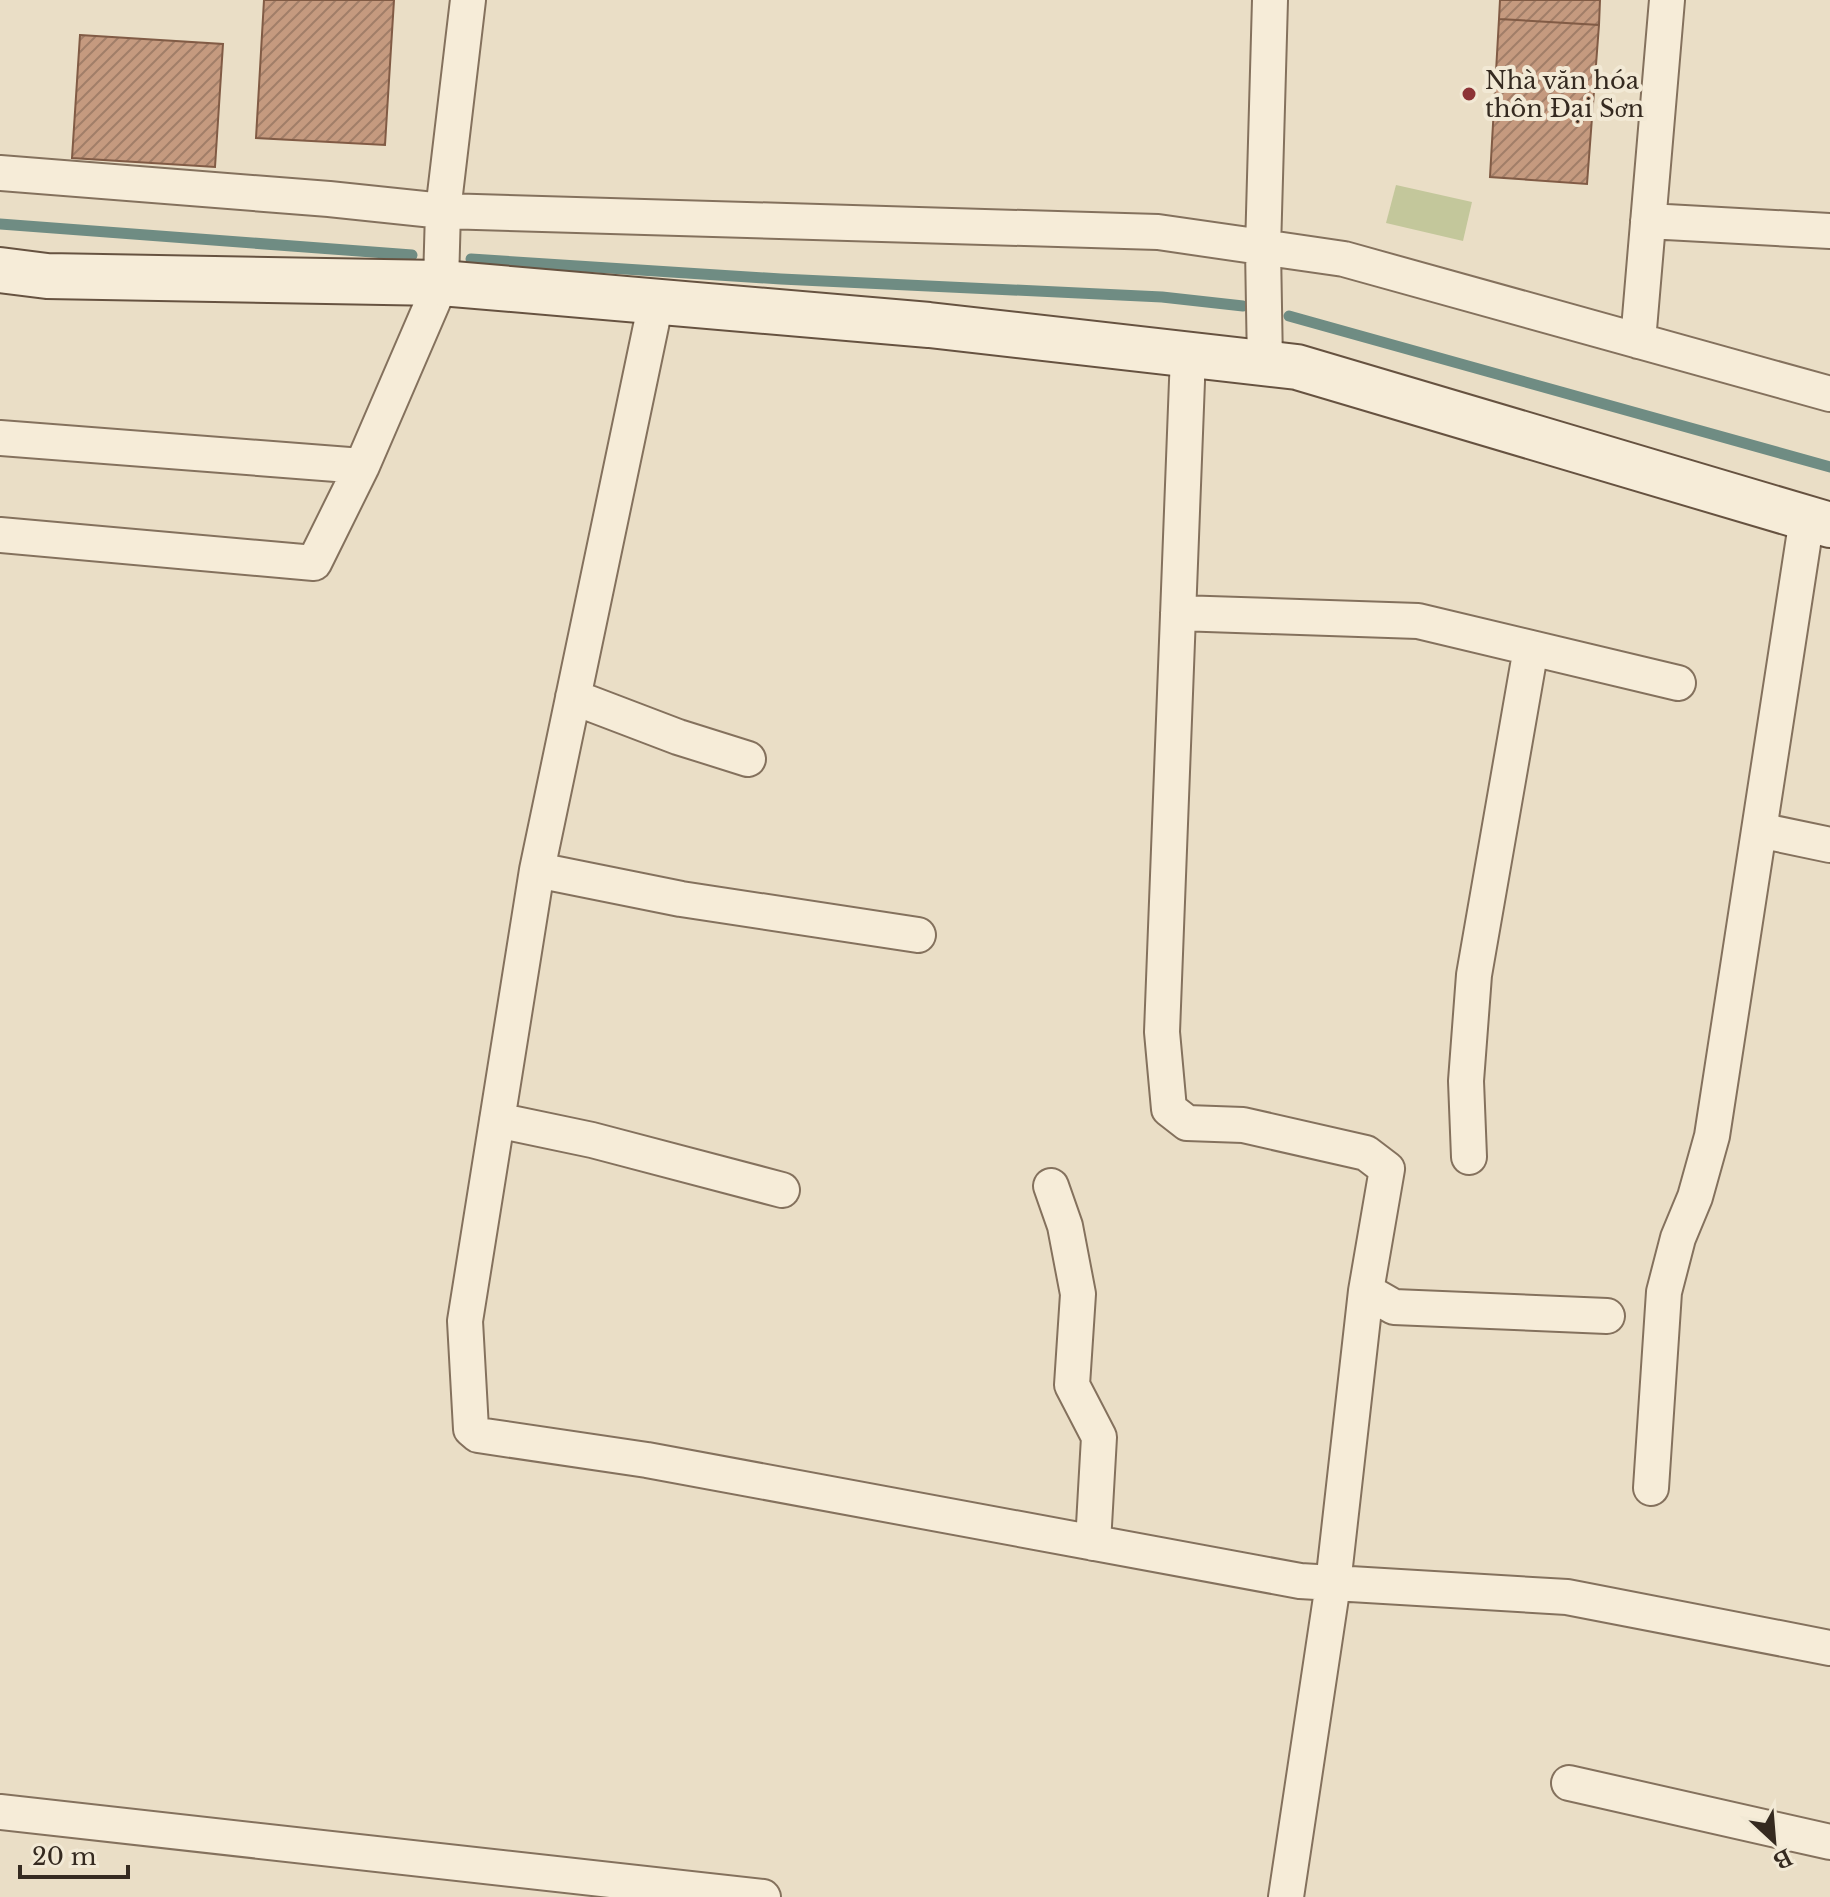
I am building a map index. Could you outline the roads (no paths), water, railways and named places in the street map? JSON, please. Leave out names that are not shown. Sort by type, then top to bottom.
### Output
[{"type":"street","points":[[0,535],[314,563],[362,466],[441,283],[443,211],[468,0]]},
{"type":"street","points":[[1265,364],[1263,249],[1270,0]]},
{"type":"street","points":[[1638,341],[1667,0]]},
{"type":"street","points":[[0,173],[443,211],[1158,232],[1344,259],[1830,394]]},
{"type":"street","points":[[1648,221],[1830,231]]},
{"type":"street","points":[[0,270],[47,276],[441,283],[929,325],[1297,367],[1818,522],[1759,830],[1712,1136],[1695,1197],[1678,1238],[1664,1292],[1651,1488]]},
{"type":"street","points":[[656,302],[537,870],[465,1321],[471,1429],[478,1435],[647,1460],[1300,1581],[1567,1597],[1830,1648]]},
{"type":"street","points":[[1188,355],[1162,1032],[1169,1109],[1187,1123],[1243,1125],[1366,1153],[1387,1169],[1366,1291],[1333,1584],[1286,1897]]},
{"type":"street","points":[[0,438],[362,466]]},
{"type":"street","points":[[1178,613],[1418,621],[1678,683]]},
{"type":"street","points":[[1469,1157],[1466,1081],[1474,975],[1531,648]]},
{"type":"street","points":[[573,697],[678,737],[748,759]]},
{"type":"street","points":[[1759,830],[1830,845]]},
{"type":"street","points":[[537,870],[681,899],[918,935]]},
{"type":"street","points":[[497,1120],[592,1140],[782,1190]]},
{"type":"street","points":[[1051,1186],[1065,1226],[1078,1294],[1072,1385],[1099,1437],[1093,1543]]},
{"type":"street","points":[[1366,1291],[1394,1307],[1607,1316]]},
{"type":"street","points":[[1569,1783],[1830,1842]]},
{"type":"street","points":[[0,1812],[763,1897]]},
{"type":"waterway","points":[[0,224],[412,255]]},
{"type":"waterway","points":[[471,259],[781,279],[1162,297],[1243,306]]},
{"type":"waterway","points":[[1289,316],[1830,467]]},
{"type":"place","name":"Nhà văn hóa thôn Đại Sơn","points":[[1469,94]]}]
